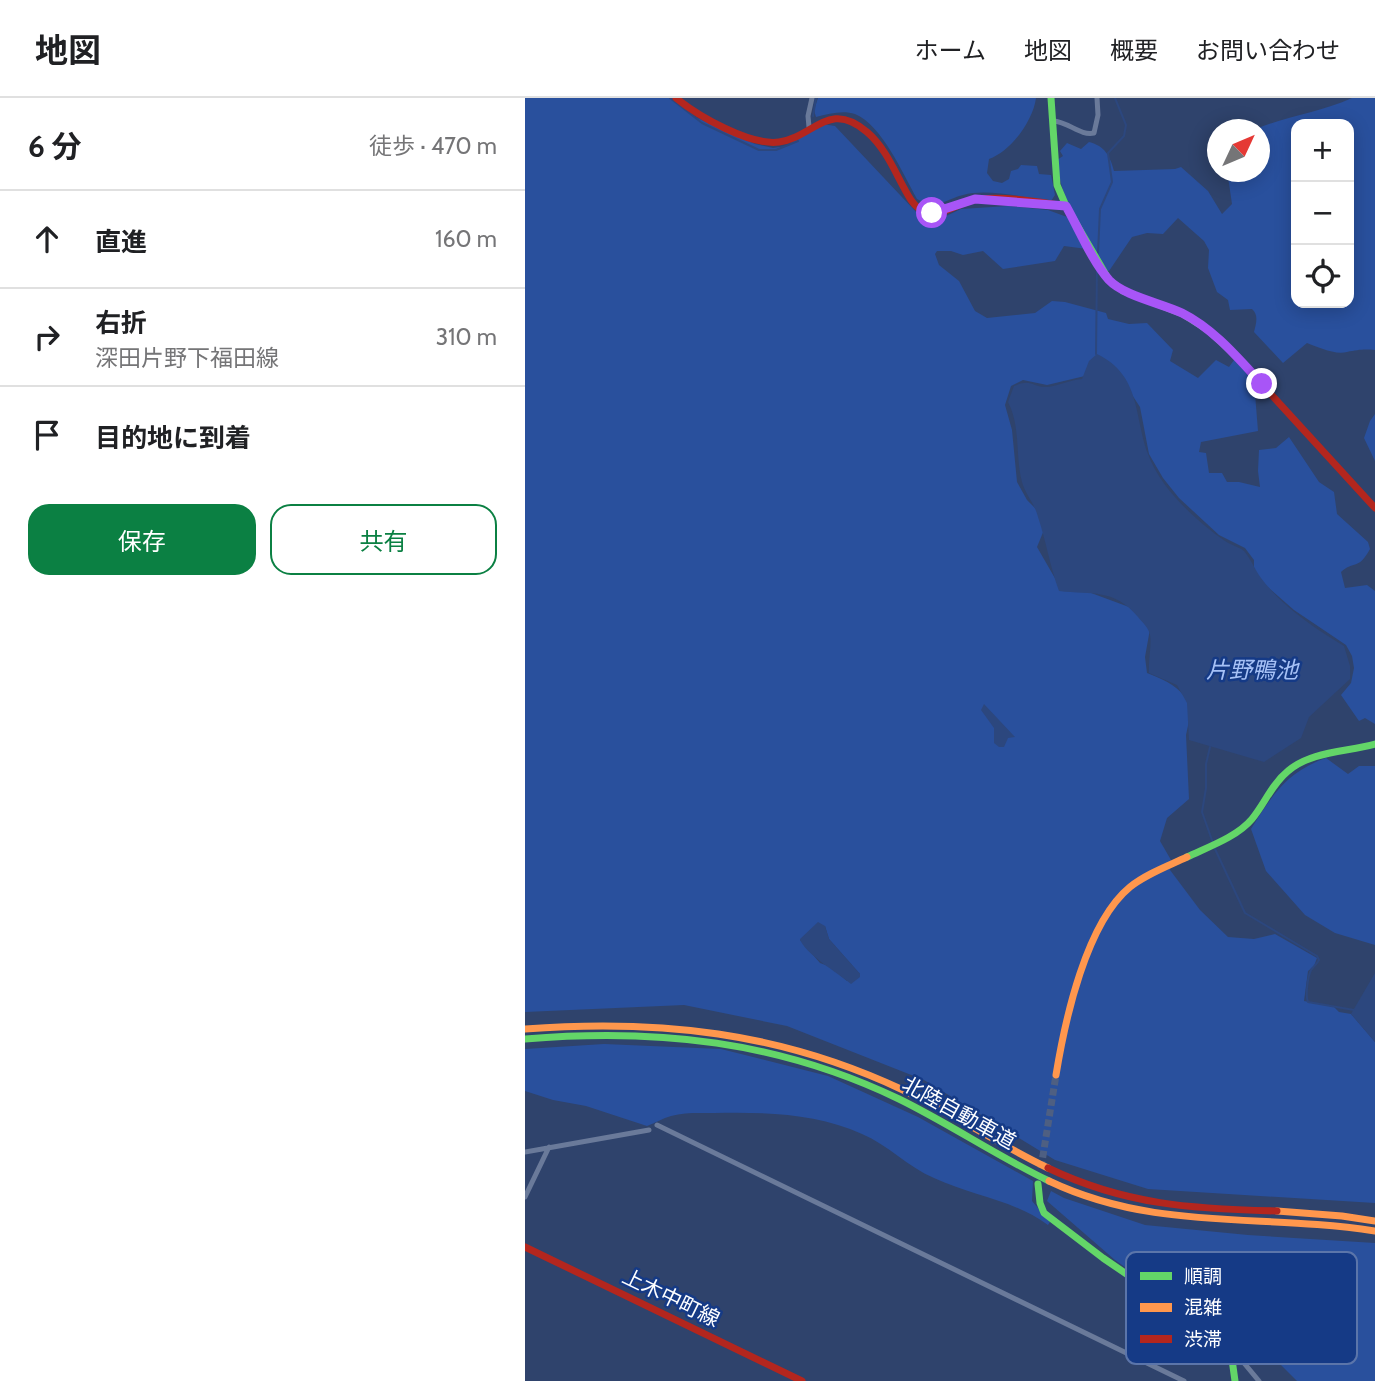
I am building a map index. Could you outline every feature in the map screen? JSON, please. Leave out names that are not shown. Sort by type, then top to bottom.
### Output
[{"type":"main road","points":[[676,98],[706,118],[758,140],[778,142],[830,118],[846,120],[863,129],[880,145],[911,201],[925,212],[938,213],[965,201],[984,198],[1066,206]]},
{"type":"main road","points":[[1051,98],[1056,185],[1109,280],[1123,291],[1183,314],[1208,330],[1233,353],[1375,508]]},
{"type":"main road","points":[[1056,1075],[1069,1010],[1080,976],[1105,916],[1114,902],[1130,887],[1247,826],[1288,769],[1329,752],[1354,750],[1375,744]]},
{"type":"main road","name":"北陸自動車道","points":[[525,1029],[578,1024],[661,1026],[717,1031],[772,1042],[816,1054],[877,1078],[1030,1161],[1115,1195],[1176,1208],[1328,1214],[1375,1221]]},
{"type":"main road","name":"北陸自動車道","points":[[525,1039],[579,1035],[649,1035],[683,1037],[748,1047],[812,1063],[872,1086],[1033,1174],[1085,1196],[1115,1205],[1175,1217],[1328,1224],[1375,1231]]},
{"type":"main road","points":[[1038,1184],[1044,1213],[1126,1273]]},
{"type":"main road","name":"上木中町線","points":[[525,1247],[802,1381]]},
{"type":"street","points":[[809,127],[812,98]]},
{"type":"street","points":[[1053,121],[1065,123],[1087,134],[1094,133],[1098,115],[1097,98]]},
{"type":"street","points":[[657,1125],[1126,1353]]},
{"type":"street","points":[[525,1152],[649,1130]]},
{"type":"street","points":[[525,1197],[549,1147]]},
{"type":"street","points":[[1149,1364],[1184,1381]]},
{"type":"street","points":[[1244,1364],[1254,1379]]},
{"type":"shaded area","points":[[525,98],[672,98],[693,116],[755,144],[773,148],[786,146],[822,124],[835,126],[917,213],[933,219],[961,209],[1008,206],[1048,210],[1067,217],[1087,249],[1064,246],[1055,261],[1003,269],[983,251],[963,255],[951,251],[937,251],[935,254],[939,265],[959,281],[975,311],[987,318],[1035,313],[1052,301],[1065,302],[1106,313],[1108,319],[1129,324],[1147,323],[1173,350],[1170,361],[1198,378],[1216,360],[1229,367],[1234,360],[1254,381],[1258,431],[1201,442],[1199,452],[1206,453],[1209,473],[1222,473],[1227,482],[1260,487],[1259,450],[1276,448],[1289,437],[1319,482],[1334,492],[1337,514],[1368,542],[1370,549],[1362,560],[1341,572],[1345,588],[1367,585],[1375,591],[1375,724],[1365,718],[1359,721],[1341,695],[1351,683],[1354,668],[1346,645],[1294,610],[1254,575],[1254,560],[1245,548],[1219,535],[1179,498],[1163,478],[1149,454],[1140,407],[1119,375],[1089,375],[1047,385],[1023,380],[1011,386],[1005,405],[1012,430],[1017,482],[1027,500],[1042,515],[1046,525],[1037,547],[1056,580],[1141,614],[1150,629],[1145,657],[1147,673],[1173,686],[1192,707],[1186,735],[1189,799],[1167,818],[1160,841],[1171,860],[1170,870],[1200,910],[1228,937],[1254,939],[1275,934],[1317,958],[1308,971],[1304,1001],[1334,1007],[1339,1012],[1351,1014],[1375,1042],[1375,1203],[1148,1189],[1055,1160],[924,1080],[787,1026],[684,1005],[525,1012]],"holes":[[[825,926],[829,939],[860,974],[847,981],[831,967],[820,963],[800,940],[811,930]]]},
{"type":"shaded area","points":[[818,98],[1036,98],[1026,125],[1013,142],[989,159],[987,173],[993,181],[1002,183],[1009,179],[1011,171],[1021,165],[1037,166],[1039,174],[1051,175],[1055,195],[1051,201],[995,193],[973,193],[935,204],[924,202],[917,199],[891,151],[874,128],[850,113],[816,117],[814,110]]},
{"type":"shaded area","points":[[1352,98],[1375,98],[1375,350],[1342,353],[1307,343],[1283,363],[1254,332],[1256,317],[1252,309],[1230,310],[1228,300],[1217,292],[1208,268],[1209,250],[1204,241],[1178,218],[1163,234],[1147,233],[1132,237],[1109,271],[1082,231],[1068,204],[1059,175],[1057,160],[1063,156],[1060,151],[1067,143],[1081,149],[1089,142],[1106,152],[1114,171],[1181,167],[1208,191],[1222,214],[1232,204],[1229,182],[1270,182],[1270,124]]},
{"type":"shaded area","points":[[1375,414],[1375,461],[1364,438]]},
{"type":"shaded area","points":[[1326,758],[1348,774],[1359,766],[1375,766],[1375,945],[1335,933],[1305,915],[1266,871],[1251,829],[1281,786],[1300,770]]},
{"type":"shaded area","points":[[604,1044],[721,1049],[828,1076],[918,1117],[1033,1181],[1032,1201],[1050,1222],[1048,1225],[1007,1204],[934,1178],[881,1144],[827,1122],[771,1114],[693,1113],[671,1116],[647,1126],[586,1106],[525,1091],[525,1049]]},
{"type":"shaded area","points":[[1051,1191],[1064,1198],[1145,1225],[1375,1243],[1375,1381],[1297,1381],[1280,1364],[1357,1364],[1357,1252],[1126,1252],[1126,1268],[1047,1201]]},
{"type":"water","name":"片野鴨池","points":[[1097,354],[1122,373],[1129,385],[1148,454],[1161,479],[1180,503],[1202,524],[1244,551],[1269,588],[1289,607],[1344,646],[1350,666],[1350,679],[1309,717],[1301,738],[1264,762],[1189,740],[1187,703],[1177,685],[1149,673],[1149,632],[1129,608],[1111,597],[1059,591],[1037,512],[1022,482],[1015,421],[1008,402],[1014,386],[1020,384],[1047,387],[1082,379],[1089,361]]},
{"type":"water","points":[[984,704],[1015,737],[1008,738],[1004,747],[994,743],[994,728],[981,710]]},
{"type":"water","points":[[818,922],[825,926],[829,939],[860,974],[851,984],[803,945],[800,939]]},
{"type":"water","points":[[1375,973],[1375,1042],[1351,1014]]},
{"type":"waterway","points":[[670,98],[702,123],[759,150],[776,150],[798,141]]},
{"type":"waterway","points":[[813,116],[816,98]]},
{"type":"waterway","points":[[1098,253],[1100,209],[1112,182],[1108,153],[1124,136],[1126,125],[1115,98]]},
{"type":"waterway","points":[[1096,354],[1097,266]]},
{"type":"waterway","points":[[1210,747],[1202,812],[1213,843]]},
{"type":"waterway","points":[[1215,849],[1245,913],[1317,956],[1319,960],[1311,970],[1308,981],[1308,1002],[1354,1010]]},
{"type":"tunnel","points":[[1041,1168],[1056,1075]]},
{"type":"traffic: fast","points":[[1051,98],[1057,185],[1066,206],[1109,280],[1123,291],[1183,314],[1208,330],[1235,355]]},
{"type":"traffic: fast","points":[[1187,857],[1222,841],[1246,825],[1277,782],[1297,764],[1318,756],[1375,744]]},
{"type":"traffic: fast","points":[[525,1039],[574,1036],[670,1038],[717,1043],[808,1064],[854,1079],[899,1099],[1049,1181]]},
{"type":"traffic: fast","points":[[1038,1184],[1044,1213],[1126,1274]]},
{"type":"traffic: fast","points":[[1233,1364],[1235,1381]]},
{"type":"traffic: slow","points":[[1056,1075],[1065,1027],[1080,974],[1101,924],[1115,903],[1136,882],[1187,857]]},
{"type":"traffic: slow","points":[[525,1029],[575,1026],[671,1029],[718,1034],[811,1055],[857,1070],[903,1090],[1048,1168]]},
{"type":"traffic: slow","points":[[1049,1181],[1089,1197],[1129,1208],[1210,1218],[1375,1231]]},
{"type":"traffic: slow","points":[[1277,1211],[1375,1221]]},
{"type":"traffic: jam","points":[[676,98],[697,113],[739,135],[767,142],[791,139],[832,119],[854,123],[874,139],[913,202],[920,210],[928,213],[941,212],[973,200],[991,198],[1066,206]]},
{"type":"traffic: jam","points":[[1235,355],[1375,508]]},
{"type":"traffic: jam","points":[[1048,1168],[1104,1190],[1160,1203],[1277,1211]]},
{"type":"traffic: jam","points":[[525,1247],[802,1381]]},
{"type":"route","points":[[932,213],[944,211],[965,201],[984,198],[1066,206],[1109,280],[1123,291],[1183,314],[1208,330],[1262,384]]}]
